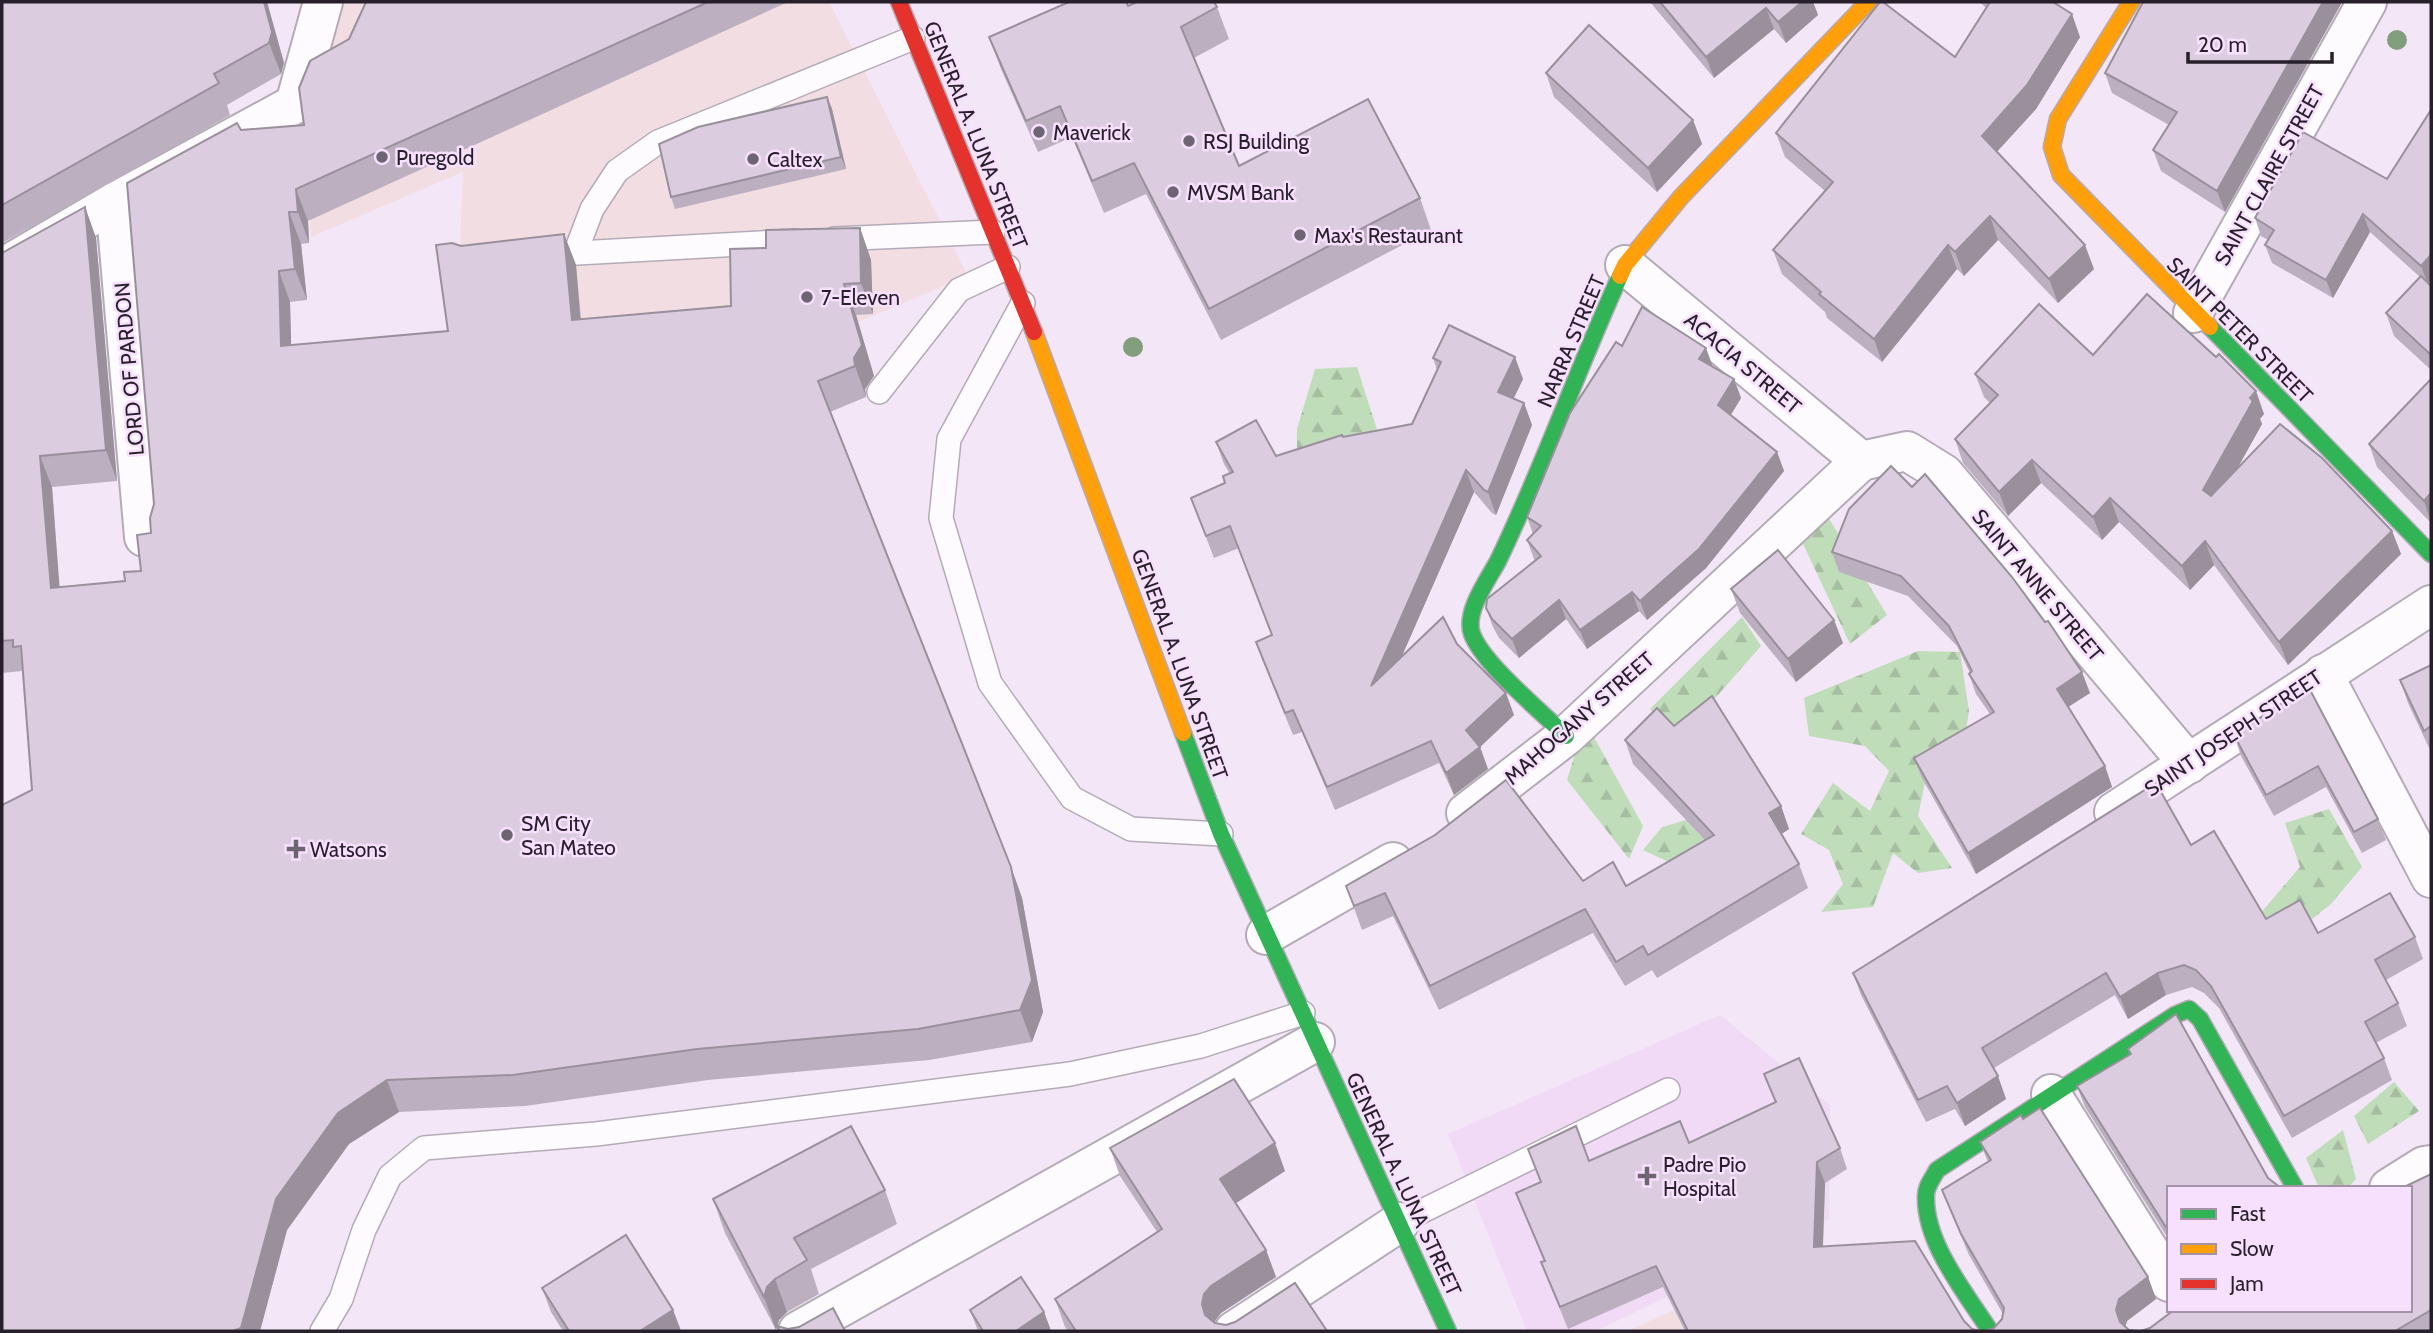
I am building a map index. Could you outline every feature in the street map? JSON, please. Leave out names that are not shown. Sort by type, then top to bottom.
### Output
[{"type":"street","points":[[2,268],[115,202],[295,104],[323,2]]},
{"type":"street","name":"GENERAL A. LUNA STREET","points":[[898,2],[1023,303],[1222,834],[1448,1331]]},
{"type":"street","name":"NARRA STREET","points":[[1566,736],[1481,651],[1471,632],[1472,613],[1518,519],[1587,348],[1625,265],[1681,197],[1868,2]]},
{"type":"street","name":"SAINT PETER STREET","points":[[2131,2],[2058,119],[2052,147],[2061,175],[2193,313],[2378,496],[2431,555]]},
{"type":"street","name":"SAINT CLAIRE STREET","points":[[2193,313],[2367,2]]},
{"type":"street","name":"LORD OF PARDON","points":[[115,202],[144,537]]},
{"type":"street","name":"ACACIA STREET","points":[[1625,265],[1861,461]]},
{"type":"street","name":"SAINT ANNE STREET","points":[[1861,461],[1907,451],[1944,474],[2189,764]]},
{"type":"street","name":"MAHOGANY STREET","points":[[1266,934],[1432,839],[1566,736],[1861,461]]},
{"type":"street","name":"SAINT JOSEPH STREET","points":[[2083,832],[2431,605]]},
{"type":"street","points":[[2323,674],[2431,878]]},
{"type":"street","points":[[1990,1331],[1947,1261],[1928,1214],[1926,1191],[1937,1170],[2175,1015],[2189,1009],[2200,1019],[2294,1186]]},
{"type":"street","points":[[798,1331],[1309,1027]]},
{"type":"street","points":[[2051,1094],[2167,1296]]},
{"type":"street","points":[[2392,1186],[2424,1166],[2431,1166]]},
{"type":"street","points":[[1234,1331],[1400,1222]]},
{"type":"lane","points":[[576,251],[592,209],[617,171],[659,142],[913,38]]},
{"type":"lane","points":[[524,257],[576,251],[993,232]]},
{"type":"lane","points":[[879,392],[959,290],[1008,267]]},
{"type":"lane","points":[[1023,303],[949,439],[942,518],[990,682],[1072,799],[1131,829],[1222,834]]},
{"type":"lane","points":[[322,1331],[341,1299],[364,1230],[390,1176],[424,1148],[596,1134],[1070,1074],[1200,1046],[1309,1027]]},
{"type":"lane","points":[[1400,1222],[1668,1090]]},
{"type":"shaded area","points":[[336,2],[829,2],[968,276],[856,323],[456,343],[463,172],[311,237],[305,99]]},
{"type":"shaded area","name":"Padre Pio Hospital","points":[[1720,1015],[1830,1105],[1829,1219],[1596,1331],[1527,1331],[1448,1134]]},
{"type":"shaded area","points":[[1737,1281],[1758,1331],[1628,1331]]},
{"type":"green space","points":[[1357,367],[1382,445],[1297,453],[1297,429],[1315,369]]},
{"type":"green space","points":[[1819,502],[1887,615],[1850,644],[1790,516]]},
{"type":"green space","points":[[1742,617],[1761,646],[1680,738],[1650,709]]},
{"type":"green space","points":[[1918,651],[1960,652],[1969,711],[1962,757],[1929,763],[1918,816],[1952,868],[1918,873],[1893,853],[1873,907],[1821,912],[1843,884],[1829,850],[1801,834],[1833,783],[1870,811],[1889,771],[1865,746],[1809,736],[1804,698]]},
{"type":"green space","points":[[1585,721],[1643,826],[1629,859],[1567,780]]},
{"type":"green space","points":[[2329,809],[2362,867],[2331,904],[2288,938],[2259,915],[2300,867],[2285,823]]},
{"type":"green space","points":[[1707,814],[1706,879],[1643,850],[1662,827]]},
{"type":"green space","points":[[2394,1082],[2419,1111],[2368,1144],[2354,1116]]},
{"type":"green space","points":[[2343,1130],[2356,1179],[2350,1186],[2318,1186],[2306,1158]]},
{"type":"building","points":[[2,2],[264,2],[272,32],[269,43],[214,74],[219,83],[2,205]]},
{"type":"building","name":"SM City San Mateo","points":[[366,2],[708,2],[296,189],[298,212],[289,212],[295,269],[279,271],[281,346],[448,331],[436,245],[452,243],[461,246],[564,234],[572,320],[731,306],[730,249],[766,248],[766,230],[860,228],[861,283],[844,284],[862,345],[854,358],[855,366],[818,381],[1011,867],[1032,980],[1020,1010],[918,1029],[697,1049],[513,1075],[387,1080],[338,1113],[276,1199],[241,1328],[233,1331],[2,1331],[2,805],[32,790],[21,646],[13,647],[13,640],[2,641],[2,253],[85,207],[106,450],[40,456],[51,588],[125,581],[124,572],[141,571],[137,535],[151,533],[150,518],[154,504],[127,183],[237,123],[241,130],[304,125],[299,88],[310,61],[349,39]]},
{"type":"building","points":[[1069,2],[1126,2],[1128,6],[1137,2],[1214,2],[1217,7],[1181,27],[1239,166],[1368,99],[1420,198],[1209,309],[1134,163],[1092,181],[1060,106],[1026,121],[989,37]]},
{"type":"building","points":[[1660,2],[1802,2],[1778,22],[1766,8],[1706,57]]},
{"type":"building","points":[[1880,2],[1955,57],[1990,2],[2053,2],[2072,14],[2027,85],[1982,136],[2085,245],[2049,279],[1990,216],[1955,252],[1948,245],[1874,339],[1819,294],[1821,292],[1773,250],[1833,182],[1776,133]]},
{"type":"building","points":[[2143,2],[2323,2],[2217,191],[2153,150],[2177,112],[2105,73]]},
{"type":"building","points":[[1589,25],[1693,120],[1648,168],[1546,73]]},
{"type":"building","name":"Caltex","points":[[827,97],[841,157],[671,197],[659,144],[698,127]]},
{"type":"building","points":[[2431,110],[2431,255],[2421,266],[2363,214],[2326,280],[2265,245],[2274,230],[2255,218],[2303,132],[2387,179]]},
{"type":"building","points":[[2421,276],[2431,286],[2431,355],[2386,313]]},
{"type":"building","points":[[2147,294],[2216,357],[2219,354],[2256,391],[2203,490],[2211,496],[2280,424],[2322,458],[2392,531],[2279,642],[2205,541],[2182,566],[2110,498],[2093,517],[2032,460],[1999,492],[1955,439],[1998,395],[1975,374],[2039,304],[2093,355]]},
{"type":"building","points":[[1642,307],[1706,348],[1699,359],[1734,379],[1718,405],[1777,452],[1699,549],[1640,601],[1632,592],[1580,630],[1559,600],[1512,639],[1492,619],[1486,608],[1487,599],[1541,556],[1527,540],[1541,526],[1527,517],[1570,413],[1616,342],[1622,346]]},
{"type":"building","points":[[1449,325],[1515,357],[1498,392],[1524,403],[1488,492],[1466,470],[1371,686],[1443,617],[1457,644],[1506,693],[1466,730],[1480,747],[1446,773],[1431,741],[1327,787],[1293,710],[1285,713],[1256,642],[1272,635],[1230,526],[1206,536],[1191,498],[1225,483],[1223,476],[1233,472],[1216,442],[1256,420],[1276,456],[1342,435],[1343,437],[1412,424],[1441,362],[1433,358]]},
{"type":"building","points":[[2431,379],[2431,493],[2424,501],[2369,444]]},
{"type":"building","points":[[1891,466],[1912,487],[1925,474],[2012,577],[2045,622],[2048,621],[2082,672],[2057,689],[2105,766],[1968,853],[1914,758],[1994,712],[1969,674],[1972,671],[1949,626],[1901,576],[1832,552],[1849,509]]},
{"type":"building","points":[[1778,550],[1834,620],[1788,659],[1731,589]]},
{"type":"building","points":[[2431,665],[2431,726],[2424,731],[2400,680]]},
{"type":"building","points":[[2308,686],[2378,819],[2354,832],[2318,766],[2266,795],[2234,735]]},
{"type":"building","points":[[1712,696],[1781,806],[1769,813],[1799,864],[1648,955],[1643,946],[1616,962],[1585,909],[1430,986],[1385,893],[1354,906],[1346,886],[1435,835],[1506,780],[1583,881],[1613,862],[1626,886],[1714,835],[1625,740],[1657,708],[1674,726]]},
{"type":"building","points":[[2156,783],[2191,845],[2214,831],[2266,919],[2300,900],[2318,933],[2390,893],[2415,937],[2375,960],[2398,1003],[2365,1022],[2384,1058],[2284,1116],[2211,986],[2196,970],[2184,965],[2158,973],[2120,997],[2106,973],[1982,1048],[1998,1076],[1957,1103],[1947,1086],[1918,1100],[1853,973]]},
{"type":"building","points":[[2176,1014],[2268,1178],[2278,1186],[2167,1186],[2167,1229],[2077,1086],[2131,1054],[2128,1049]]},
{"type":"building","points":[[1799,1058],[1840,1148],[1817,1162],[1814,1247],[1915,1241],[1964,1321],[1972,1329],[1981,1331],[1688,1331],[1656,1266],[1560,1307],[1541,1262],[1545,1261],[1516,1193],[1541,1182],[1528,1149],[1576,1126],[1589,1161],[1680,1121],[1689,1143],[1776,1102],[1764,1074]]},
{"type":"building","points":[[1234,1079],[1275,1143],[1220,1179],[1266,1250],[1211,1286],[1204,1294],[1202,1304],[1205,1315],[1215,1323],[1226,1325],[1235,1322],[1295,1283],[1327,1331],[1076,1331],[1055,1299],[1162,1229],[1110,1148]]},
{"type":"building","points":[[2040,1108],[2148,1277],[2119,1299],[2116,1310],[2120,1322],[2129,1330],[2139,1331],[1984,1331],[1994,1328],[2002,1319],[2004,1308],[1961,1234],[1942,1190],[1991,1160],[1980,1142],[2021,1115],[2023,1119]]},
{"type":"building","points":[[851,1126],[885,1190],[794,1238],[807,1260],[775,1279],[767,1287],[764,1297],[713,1199]]},
{"type":"building","points":[[2431,1174],[2431,1310],[2395,1331],[2141,1331],[2150,1328],[2171,1312],[2412,1312],[2412,1186],[2406,1186]]},
{"type":"building","points":[[626,1235],[673,1310],[640,1331],[569,1331],[542,1288]]},
{"type":"building","points":[[1021,1277],[1044,1312],[1016,1331],[983,1331],[970,1310]]},
{"type":"building","points":[[833,1308],[845,1331],[780,1331],[777,1326],[788,1329],[799,1327]]},
{"type":"traffic: fast","points":[[1566,736],[1488,659],[1472,634],[1471,616],[1478,596],[1498,561],[1530,490],[1620,276]]},
{"type":"traffic: fast","points":[[2210,327],[2431,554]]},
{"type":"traffic: fast","points":[[1183,733],[1221,834],[1448,1331]]},
{"type":"traffic: fast","points":[[1990,1331],[1939,1249],[1927,1213],[1928,1185],[1937,1170],[2175,1015],[2189,1009],[2200,1019],[2294,1186]]},
{"type":"traffic: slow","points":[[1620,276],[1625,265],[1681,197],[1868,2]]},
{"type":"traffic: slow","points":[[2131,2],[2058,119],[2052,147],[2061,175],[2210,327]]},
{"type":"traffic: slow","points":[[1034,332],[1183,733]]},
{"type":"traffic: jam","points":[[899,2],[1034,332]]},
{"type":"place","name":"Maverick","points":[[1039,132]]},
{"type":"place","name":"RSJ Building","points":[[1189,141]]},
{"type":"place","name":"Puregold","points":[[382,157]]},
{"type":"place","name":"Caltex","points":[[753,159]]},
{"type":"place","name":"MVSM Bank","points":[[1173,192]]},
{"type":"place","name":"Max's Restaurant","points":[[1300,235]]},
{"type":"place","name":"7-Eleven","points":[[807,297]]},
{"type":"place","name":"SM City San Mateo","points":[[507,835]]},
{"type":"place","name":"Watsons","points":[[296,849]]},
{"type":"place","name":"Padre Pio Hospital","points":[[1647,1176]]}]
